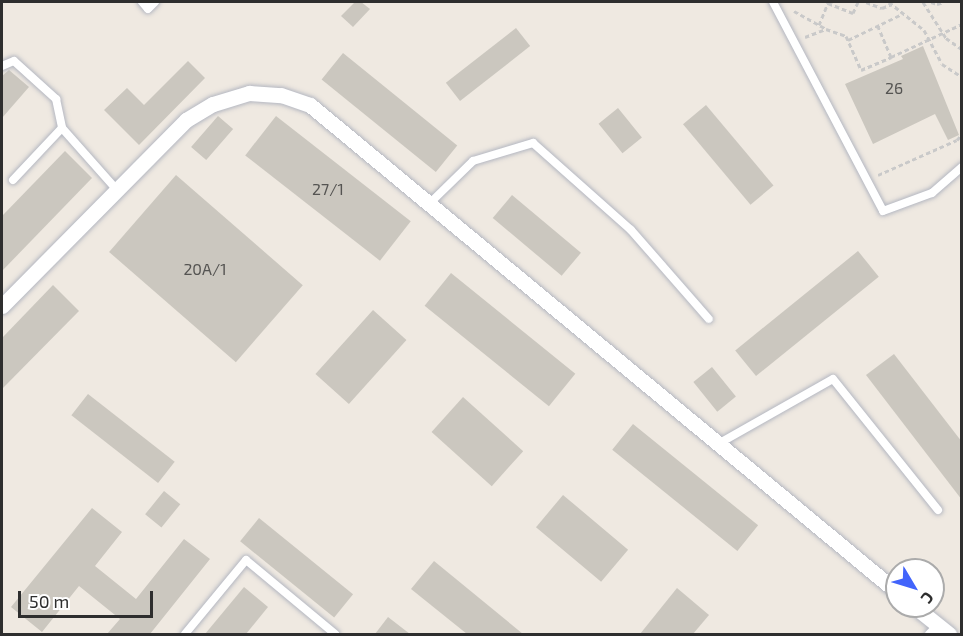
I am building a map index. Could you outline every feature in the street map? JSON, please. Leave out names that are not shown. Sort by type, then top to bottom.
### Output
[{"type":"street","points":[[2,306],[186,120],[213,104],[249,93],[281,95],[310,105],[885,582]]},
{"type":"street","points":[[926,618],[938,631]]},
{"type":"lane","points":[[142,2],[148,9],[155,2]]},
{"type":"lane","points":[[773,2],[883,211],[932,193],[962,167]]},
{"type":"lane","points":[[2,66],[14,61],[56,99],[62,128],[117,190]]},
{"type":"lane","points":[[13,180],[62,128]]},
{"type":"lane","points":[[430,203],[473,161],[533,143],[631,230],[709,319]]},
{"type":"lane","points":[[717,445],[833,379],[938,510]]},
{"type":"lane","points":[[185,634],[246,560],[335,634]]},
{"type":"path","points":[[819,25],[828,3],[853,13],[858,2]]},
{"type":"path","points":[[866,2],[882,9],[890,3],[929,37],[942,64],[962,76]]},
{"type":"path","points":[[923,2],[946,38],[962,49]]},
{"type":"path","points":[[931,2],[937,4],[944,2]]},
{"type":"path","points":[[796,19],[790,10],[826,29],[846,36],[861,70],[929,37],[962,24]]},
{"type":"path","points":[[848,40],[902,14]]},
{"type":"path","points":[[878,26],[891,57]]},
{"type":"path","points":[[801,29],[806,39],[826,29]]},
{"type":"path","points":[[877,175],[957,140],[962,134]]},
{"type":"building","points":[[355,2],[361,2],[370,9],[353,27],[341,16]]},
{"type":"building","points":[[516,28],[530,46],[460,101],[446,83]]},
{"type":"building","points":[[923,46],[959,135],[948,140],[935,114],[873,144],[845,84],[903,59],[901,56]]},
{"type":"building","points":[[343,53],[457,146],[436,172],[322,79]]},
{"type":"building","points":[[188,61],[205,78],[139,145],[104,110],[127,88],[144,105]]},
{"type":"building","points":[[9,70],[29,87],[2,118],[2,76]]},
{"type":"building","points":[[706,105],[773,185],[751,205],[683,124]]},
{"type":"building","points":[[618,108],[642,138],[622,153],[599,124]]},
{"type":"building","points":[[218,116],[233,129],[206,160],[191,147]]},
{"type":"building","points":[[276,116],[411,221],[380,261],[245,155]]},
{"type":"building","points":[[65,151],[92,178],[2,271],[2,216]]},
{"type":"building","points":[[176,175],[303,285],[236,362],[109,252]]},
{"type":"building","points":[[512,195],[581,253],[562,276],[493,218]]},
{"type":"building","points":[[858,251],[879,277],[756,376],[735,350]]},
{"type":"building","points":[[451,273],[575,374],[549,406],[425,306]]},
{"type":"building","points":[[53,285],[79,311],[2,389],[2,338]]},
{"type":"building","points":[[373,310],[406,340],[349,404],[315,374]]},
{"type":"building","points":[[894,354],[962,442],[962,500],[866,375]]},
{"type":"building","points":[[712,367],[736,397],[717,412],[693,382]]},
{"type":"building","points":[[88,394],[175,462],[158,483],[71,415]]},
{"type":"building","points":[[463,397],[523,451],[492,486],[432,432]]},
{"type":"building","points":[[633,424],[758,525],[737,551],[612,450]]},
{"type":"building","points":[[164,491],[180,504],[161,528],[145,514]]},
{"type":"building","points":[[563,495],[628,550],[601,582],[536,527]]},
{"type":"building","points":[[92,508],[122,532],[95,566],[136,599],[184,539],[210,559],[150,634],[107,634],[120,619],[79,586],[42,632],[11,607]]},
{"type":"building","points":[[259,518],[353,594],[334,617],[240,541]]},
{"type":"building","points":[[434,561],[523,634],[467,634],[411,589]]},
{"type":"building","points":[[244,587],[268,607],[246,634],[205,634]]},
{"type":"building","points":[[677,588],[709,615],[693,634],[640,634]]},
{"type":"building","points":[[388,617],[410,634],[375,634]]}]
